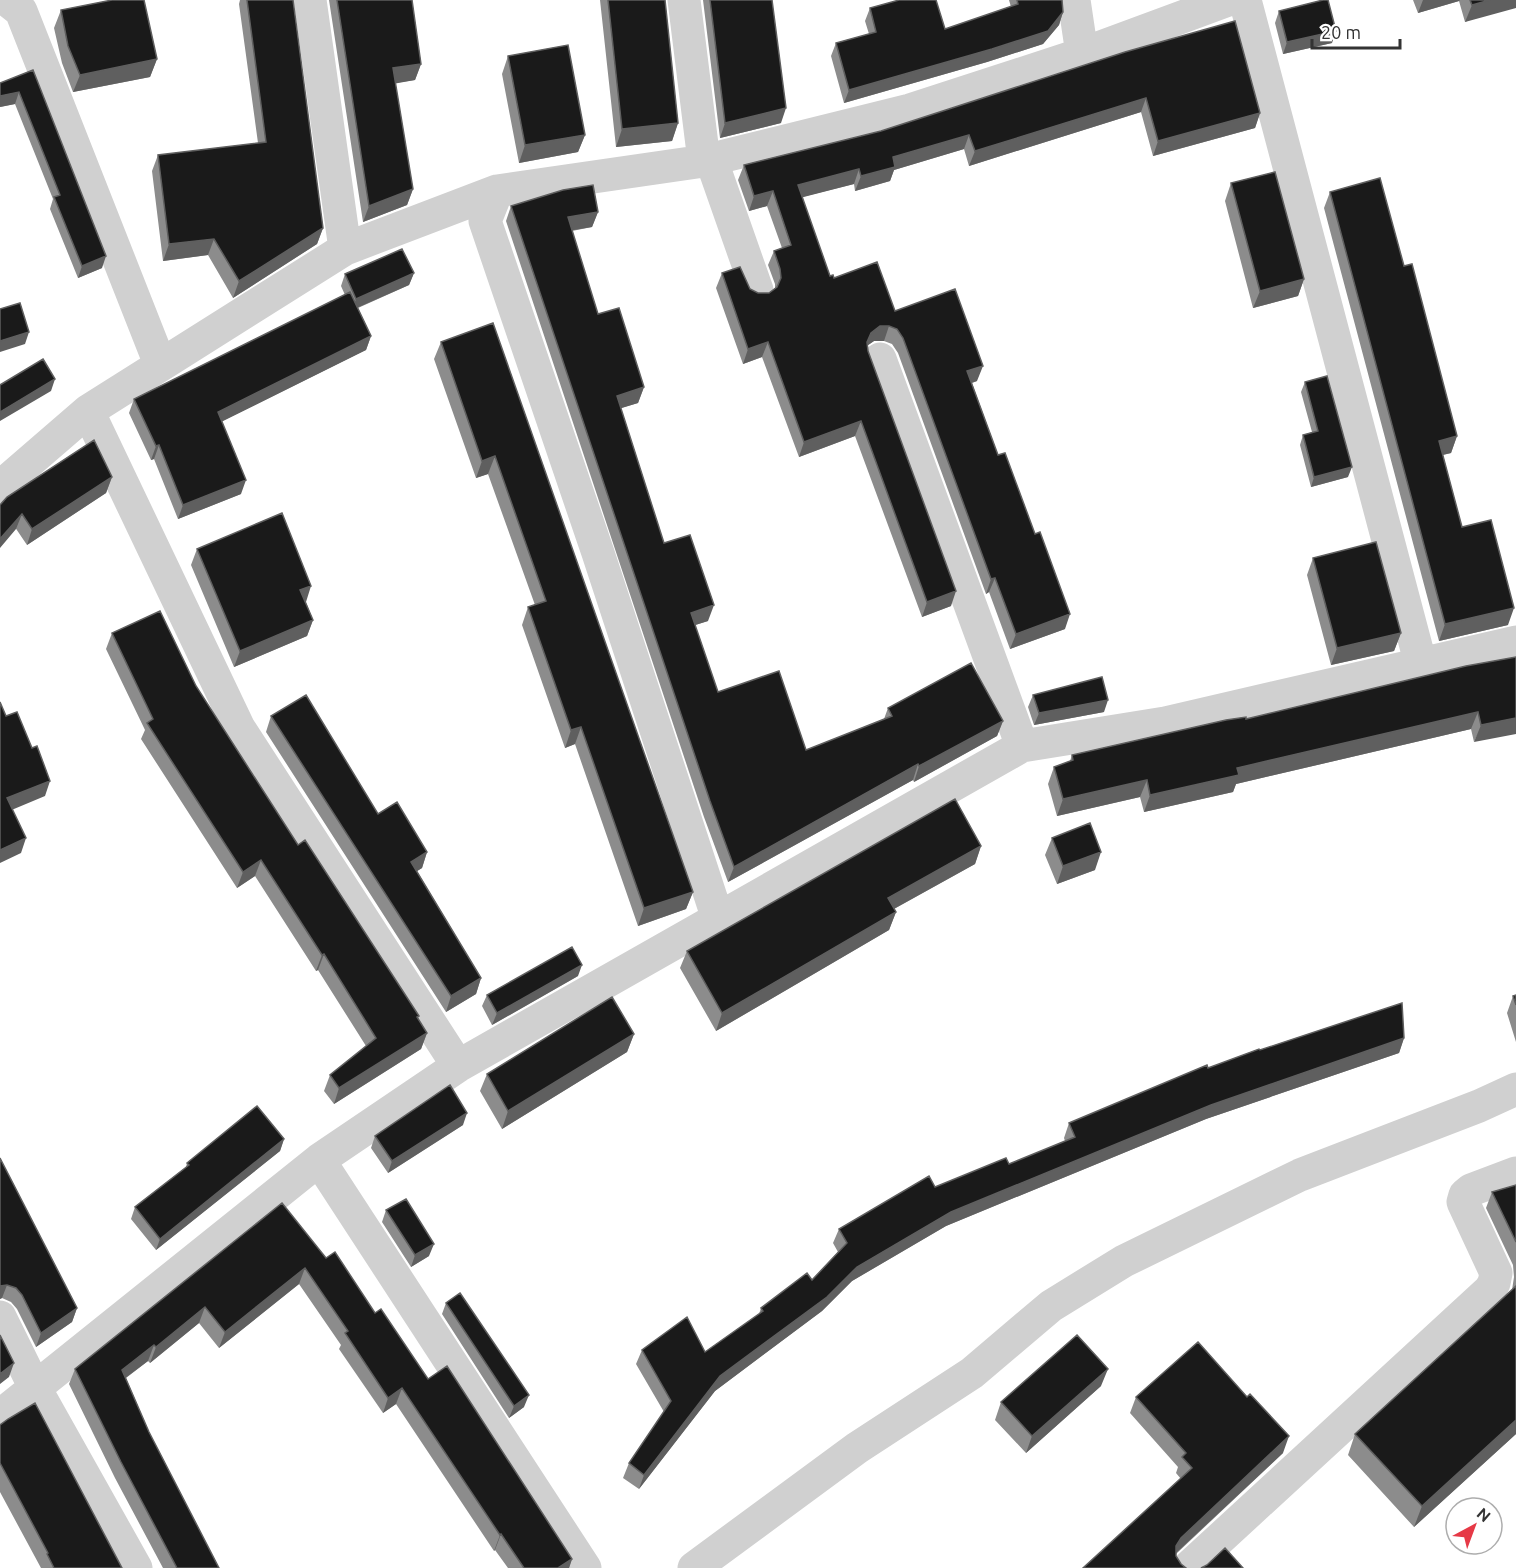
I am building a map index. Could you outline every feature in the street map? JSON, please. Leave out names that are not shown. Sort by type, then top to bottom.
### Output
[{"type":"street","points":[[7,0],[21,11],[160,364]]},
{"type":"street","points":[[310,0],[345,249]]},
{"type":"street","points":[[684,0],[708,160],[758,290]]},
{"type":"street","points":[[1074,0],[1082,54]]},
{"type":"street","points":[[0,487],[88,411],[345,249],[497,191],[708,160],[910,110],[1082,54],[1228,0]]},
{"type":"street","points":[[1245,0],[1421,665]]},
{"type":"street","points":[[497,191],[485,221],[598,553],[718,919]]},
{"type":"street","points":[[880,359],[1022,746]]},
{"type":"street","points":[[88,411],[239,728],[458,1066]]},
{"type":"street","points":[[0,1416],[319,1160],[458,1066],[1022,746],[1165,723],[1516,642]]},
{"type":"street","points":[[694,1568],[857,1448],[972,1373],[1051,1306],[1124,1261],[1300,1175],[1479,1106],[1516,1089]]},
{"type":"street","points":[[319,1160],[585,1568]]},
{"type":"street","points":[[1188,1568],[1490,1290],[1496,1273],[1463,1202],[1465,1195],[1471,1190],[1516,1173]]},
{"type":"street","points":[[0,1317],[35,1388],[136,1568]]},
{"type":"building","points":[[112,0],[144,0],[157,59],[80,75],[68,46],[61,10]]},
{"type":"building","points":[[247,0],[293,0],[323,228],[239,281],[214,239],[169,244],[158,155],[266,142]]},
{"type":"building","points":[[337,0],[412,0],[421,64],[393,68],[413,189],[369,206]]},
{"type":"building","points":[[608,0],[665,0],[678,123],[622,129]]},
{"type":"building","points":[[710,0],[772,0],[786,108],[725,123]]},
{"type":"building","points":[[899,0],[936,0],[945,29],[1018,4],[1017,0],[1062,0],[1063,12],[1048,31],[849,90],[836,43],[876,32],[870,8]]},
{"type":"building","points":[[1328,0],[1336,31],[1287,42],[1279,11]]},
{"type":"building","points":[[1470,0],[1490,0],[1472,5]]},
{"type":"building","points":[[1235,21],[1260,113],[1158,141],[1146,98],[975,151],[969,135],[893,157],[895,167],[861,176],[859,169],[798,185],[830,276],[833,275],[834,278],[877,262],[895,311],[955,289],[983,366],[967,371],[998,455],[1005,453],[1035,534],[1040,532],[1070,614],[1016,634],[995,578],[991,579],[903,338],[897,329],[880,326],[871,333],[867,342],[868,351],[956,591],[927,602],[861,421],[804,442],[768,342],[748,349],[722,273],[740,267],[750,289],[758,293],[769,293],[777,287],[781,278],[774,251],[791,245],[773,191],[754,196],[744,165],[881,131],[1125,52]]},
{"type":"building","points":[[568,45],[585,135],[525,145],[508,56]]},
{"type":"building","points":[[33,70],[106,256],[82,266],[54,197],[60,195],[19,92],[0,96],[0,83]]},
{"type":"building","points":[[1275,172],[1304,279],[1260,291],[1231,183]]},
{"type":"building","points":[[1380,178],[1404,266],[1412,264],[1457,436],[1439,441],[1462,527],[1491,520],[1514,608],[1445,624],[1330,192]]},
{"type":"building","points":[[593,185],[598,212],[568,217],[598,314],[619,308],[644,387],[617,396],[664,543],[690,535],[714,605],[691,613],[718,692],[779,671],[806,750],[892,716],[888,708],[971,663],[1003,721],[919,766],[918,764],[734,867],[511,206],[563,190]]},
{"type":"building","points":[[402,249],[414,273],[356,299],[345,274]]},
{"type":"building","points":[[350,292],[371,336],[218,412],[246,480],[183,505],[159,445],[156,446],[134,399]]},
{"type":"building","points":[[20,303],[29,332],[0,341],[0,309]]},
{"type":"building","points":[[493,323],[693,892],[644,908],[581,727],[571,730],[528,607],[546,601],[495,456],[482,461],[441,342]]},
{"type":"building","points":[[43,359],[55,379],[0,412],[0,385]]},
{"type":"building","points":[[1327,376],[1352,467],[1314,477],[1303,435],[1318,431],[1305,382]]},
{"type":"building","points":[[94,440],[112,477],[32,529],[22,514],[0,539],[0,505],[7,497]]},
{"type":"building","points":[[282,513],[311,586],[300,590],[313,620],[240,651],[197,549]]},
{"type":"building","points":[[1376,542],[1401,633],[1337,648],[1313,558]]},
{"type":"building","points":[[160,611],[196,686],[298,845],[305,840],[419,1016],[417,1017],[427,1033],[339,1088],[330,1075],[376,1038],[324,954],[322,955],[261,860],[243,872],[147,723],[153,719],[112,633]]},
{"type":"building","points":[[1516,657],[1516,718],[1481,725],[1478,712],[1237,768],[1239,775],[1150,795],[1147,780],[1063,799],[1054,767],[1073,760],[1072,755],[1226,720],[1246,717],[1246,719],[1466,666]]},
{"type":"building","points":[[1102,677],[1108,700],[1039,713],[1033,695]]},
{"type":"building","points":[[306,695],[378,814],[397,802],[427,852],[411,862],[481,978],[451,996],[271,716]]},
{"type":"building","points":[[0,702],[6,716],[17,712],[32,748],[37,746],[50,781],[7,798],[26,838],[0,850]]},
{"type":"building","points":[[955,799],[981,846],[888,898],[896,912],[722,1013],[687,951]]},
{"type":"building","points":[[1090,823],[1101,852],[1063,866],[1052,838]]},
{"type":"building","points":[[572,947],[582,965],[497,1013],[487,995]]},
{"type":"building","points":[[612,997],[634,1034],[508,1111],[487,1074]]},
{"type":"building","points":[[1402,1003],[1404,1038],[1211,1105],[951,1212],[857,1267],[827,1297],[720,1376],[644,1475],[629,1463],[671,1401],[642,1350],[687,1317],[705,1352],[763,1311],[761,1308],[807,1273],[812,1280],[847,1243],[839,1229],[929,1176],[935,1187],[1006,1158],[1009,1164],[1075,1137],[1069,1123],[1207,1065],[1208,1068],[1259,1049]]},
{"type":"building","points":[[450,1085],[467,1113],[392,1161],[375,1136]]},
{"type":"building","points":[[257,1106],[284,1139],[160,1239],[135,1207],[189,1165],[187,1163]]},
{"type":"building","points":[[0,1158],[77,1308],[41,1333],[22,1295],[16,1288],[7,1285],[0,1286]]},
{"type":"building","points":[[1516,1185],[1516,1242],[1492,1192]]},
{"type":"building","points":[[406,1199],[434,1244],[415,1255],[386,1210]]},
{"type":"building","points":[[282,1203],[326,1258],[335,1252],[375,1313],[381,1309],[428,1379],[447,1366],[572,1559],[558,1568],[524,1568],[402,1388],[388,1398],[345,1333],[348,1331],[305,1268],[225,1332],[205,1307],[156,1347],[154,1345],[122,1370],[149,1432],[219,1568],[177,1568],[75,1369]]},
{"type":"building","points":[[1516,1286],[1516,1420],[1422,1506],[1355,1434]]},
{"type":"building","points":[[460,1293],[529,1395],[514,1406],[446,1303]]},
{"type":"building","points":[[0,1335],[14,1363],[0,1374]]},
{"type":"building","points":[[1077,1335],[1108,1369],[1032,1436],[1001,1402]]},
{"type":"building","points":[[1198,1342],[1247,1397],[1250,1394],[1289,1436],[1181,1538],[1176,1546],[1176,1556],[1186,1568],[1083,1568],[1192,1468],[1182,1457],[1186,1453],[1136,1397]]},
{"type":"building","points":[[35,1403],[122,1568],[54,1568],[0,1463],[0,1425]]},
{"type":"building","points":[[1225,1548],[1243,1568],[1201,1568],[1207,1565]]}]
